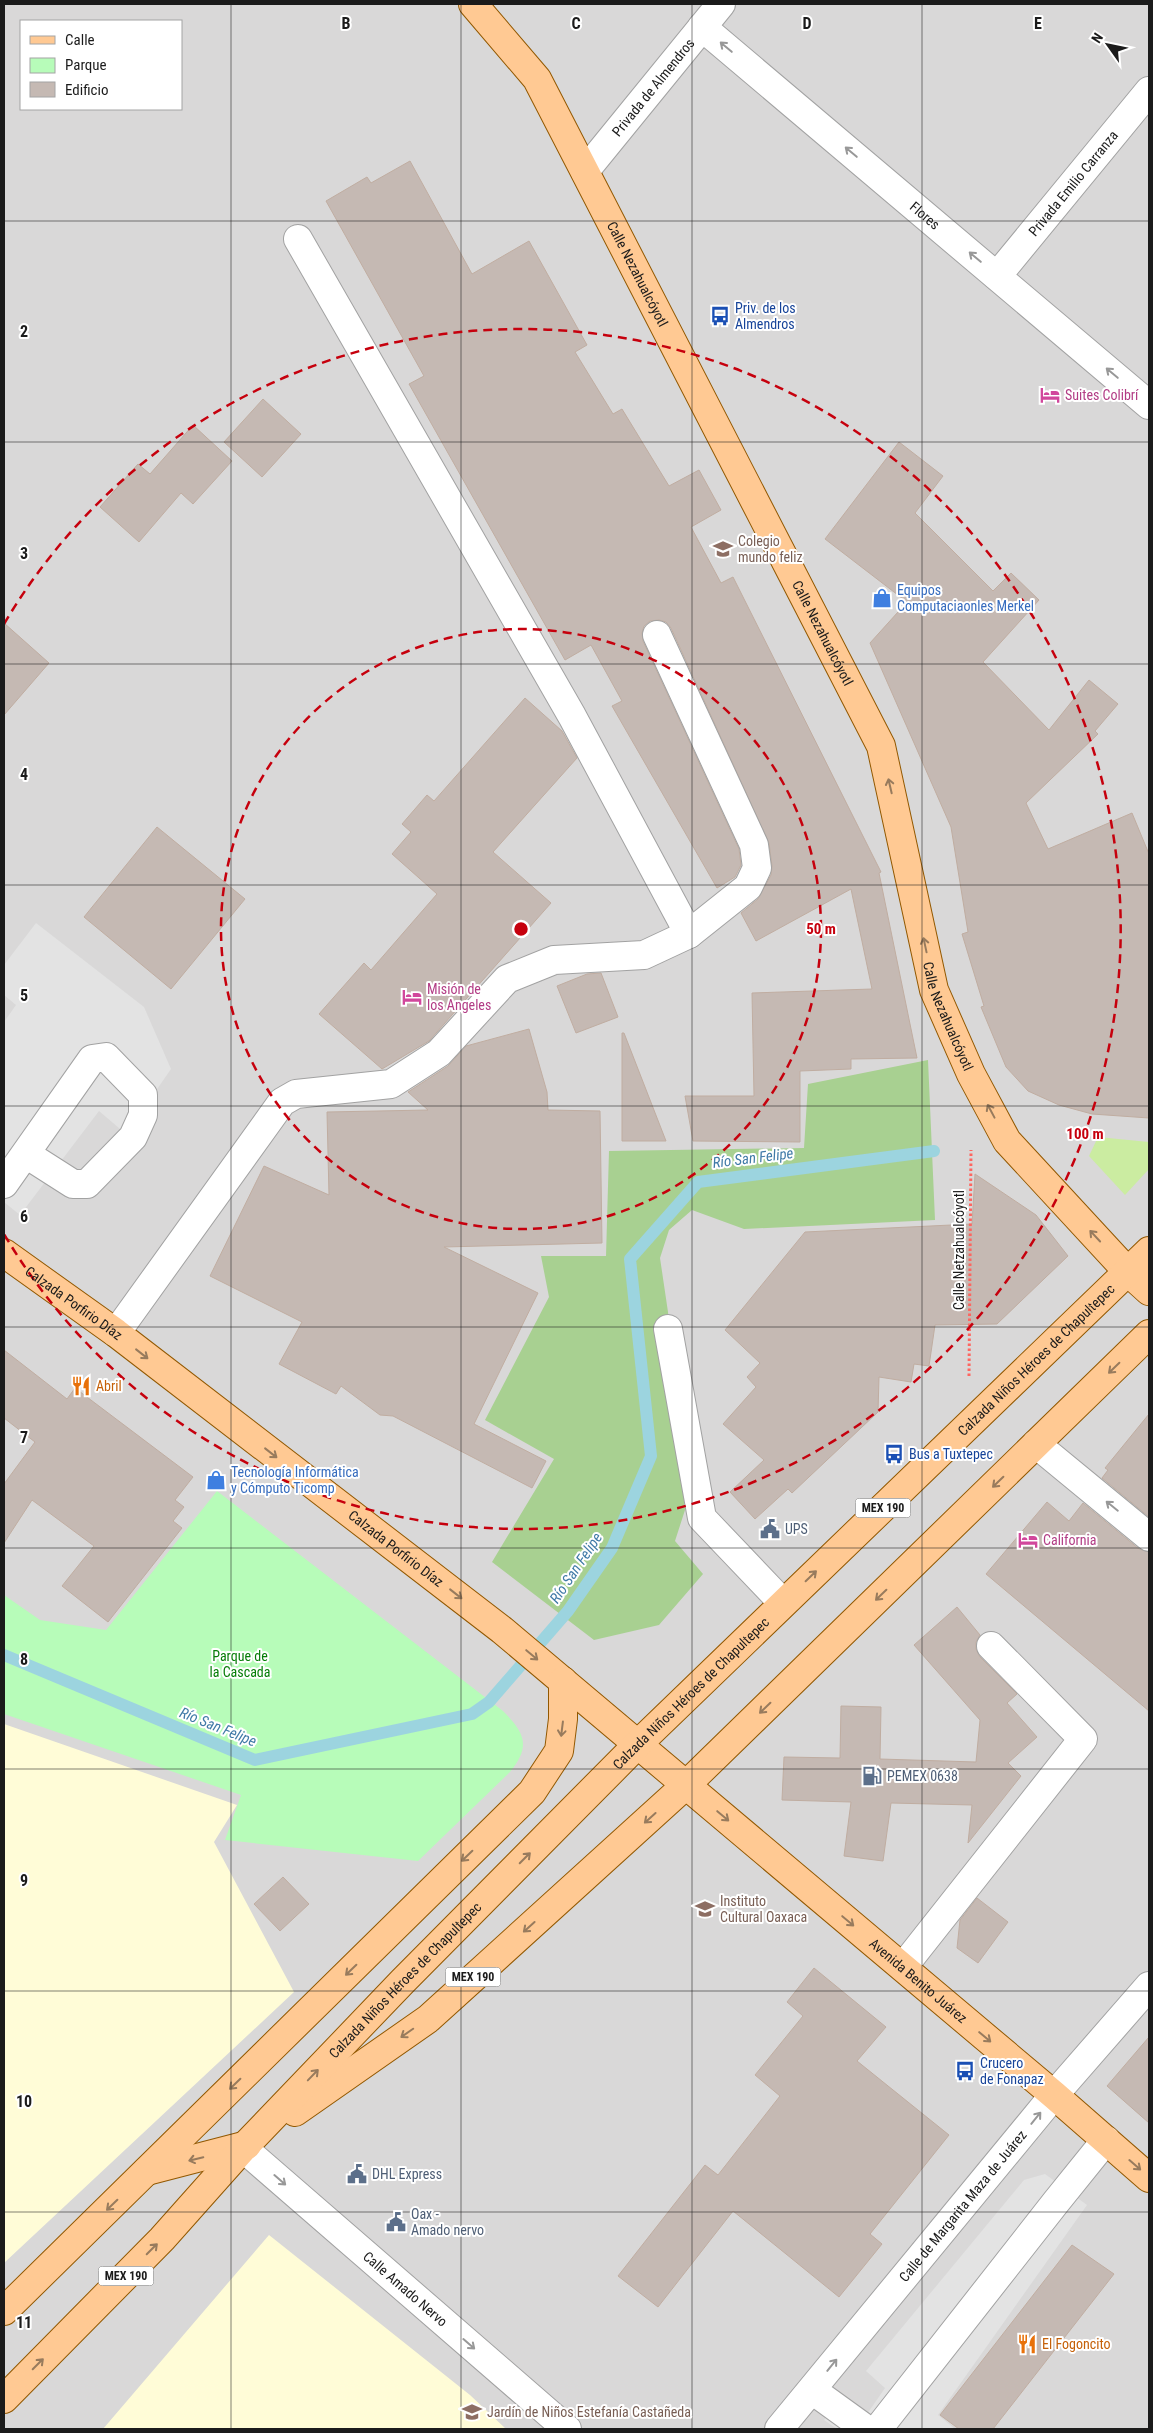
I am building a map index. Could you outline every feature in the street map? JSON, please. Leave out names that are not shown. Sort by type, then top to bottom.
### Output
[{"type":"main road","name":"Calle Nezahualcóyotl","points":[[474,4],[537,79],[881,746],[934,990],[972,1074],[1007,1141],[1128,1272],[1149,1291]]},
{"type":"main road","name":"Calzada Niños Héroes de Chapultepec","points":[[4,2399],[162,2240],[244,2148],[397,1988],[638,1744],[1149,1251]]},
{"type":"main road","name":"Calzada Porfirio Díaz","points":[[4,1254],[116,1333],[502,1630],[638,1744]]},
{"type":"main road","name":"Calzada Niños Héroes de Chapultepec","points":[[147,2171],[244,2148],[428,2019],[686,1785],[1149,1334]]},
{"type":"main road","points":[[4,2311],[532,1792],[559,1751],[563,1720],[563,1681]]},
{"type":"main road","name":"Avenida Benito Juárez","points":[[638,1744],[1054,2095],[1149,2178]]},
{"type":"street","name":"Privada de Almendros","points":[[585,171],[721,4]]},
{"type":"street","name":"Flores","points":[[702,27],[1149,405]]},
{"type":"street","name":"Privada Emilio Carranza","points":[[997,276],[1149,91]]},
{"type":"street","points":[[298,239],[572,716],[689,934]]},
{"type":"street","points":[[116,1333],[282,1102],[296,1094],[391,1084],[439,1054],[507,979],[554,960],[644,955],[689,934],[748,887],[757,868],[754,845],[657,635]]},
{"type":"street","points":[[4,1184],[92,1059],[106,1057],[143,1095],[143,1115],[133,1137],[87,1184],[73,1184],[26,1154]]},
{"type":"street","points":[[668,1330],[702,1518],[783,1603]]},
{"type":"street","points":[[1036,1444],[1149,1537]]},
{"type":"street","points":[[902,1967],[1083,1739],[991,1646]]},
{"type":"street","name":"Calle de Margarita Maza de Juárez","points":[[779,2429],[1054,2095],[1149,1986]]},
{"type":"street","points":[[878,2429],[1106,2140]]},
{"type":"street","name":"Calle Amado Nervo","points":[[244,2148],[567,2429]]},
{"type":"street","points":[[812,2390],[866,2429]]},
{"type":"path","name":"Calle Netzahualcóyotl","points":[[969,1425],[971,1142]]},
{"type":"shaded area","points":[[4,4],[1149,4],[1149,2429],[4,2429]]},
{"type":"shaded area","points":[[36,923],[144,1007],[171,1069],[126,1134],[99,1111],[20,1215],[4,1202],[4,1022],[16,1005],[4,995],[4,965]]},
{"type":"shaded area","points":[[4,1724],[237,1805],[214,1842],[294,1992],[4,2263]]},
{"type":"shaded area","points":[[1045,2174],[1087,2205],[938,2415],[955,2429],[837,2429],[824,2420],[842,2397],[867,2414],[885,2388],[866,2371],[1024,2180]]},
{"type":"shaded area","points":[[269,2235],[470,2395],[506,2429],[103,2429]]},
{"type":"green space","points":[[928,1060],[935,1220],[744,1229],[692,1210],[669,1230],[660,1258],[668,1312],[685,1510],[675,1541],[703,1574],[659,1625],[594,1640],[492,1562],[554,1459],[485,1420],[549,1297],[541,1256],[606,1256],[609,1151],[804,1148],[808,1084]]},
{"type":"green space","points":[[1098,1137],[1149,1142],[1149,1169],[1125,1195],[1089,1156]]},
{"type":"green space","name":"Parque de la Cascada","points":[[217,1491],[503,1711],[520,1733],[523,1740],[521,1755],[510,1772],[418,1861],[225,1840],[241,1795],[4,1714],[4,1595],[40,1620],[106,1630]]},
{"type":"building","points":[[410,161],[472,274],[529,241],[587,345],[575,352],[613,414],[622,409],[669,486],[699,470],[721,510],[691,527],[721,583],[733,577],[881,872],[879,873],[917,1058],[851,1059],[851,1069],[800,1071],[800,1142],[693,1141],[685,1096],[754,1096],[752,993],[872,989],[851,889],[756,941],[741,913],[758,899],[771,875],[772,866],[769,843],[671,628],[666,622],[659,620],[650,621],[644,626],[642,633],[643,641],[739,849],[741,865],[735,877],[717,888],[612,706],[622,701],[591,645],[565,660],[409,384],[424,376],[326,201],[367,177],[371,183]]},
{"type":"building","points":[[263,399],[301,434],[262,477],[224,442]]},
{"type":"building","points":[[193,425],[232,461],[193,504],[181,493],[139,542],[100,507],[138,464],[150,474]]},
{"type":"building","points":[[899,442],[943,476],[915,513],[993,591],[1011,573],[1039,600],[983,662],[1049,730],[1089,680],[1118,704],[1095,731],[1098,734],[1026,803],[1048,849],[1132,813],[1149,854],[1149,1118],[1092,1114],[1059,1105],[1028,1091],[1006,1067],[981,1007],[984,1006],[962,934],[968,932],[951,827],[870,643],[907,602],[825,539]]},
{"type":"building","points":[[4,623],[49,663],[4,715]]},
{"type":"building","points":[[525,698],[562,731],[577,758],[493,852],[551,903],[429,1041],[382,1069],[319,1014],[364,963],[371,970],[437,894],[392,854],[411,832],[402,824],[427,795],[434,801]]},
{"type":"building","points":[[157,827],[245,899],[171,989],[84,917]]},
{"type":"building","points":[[601,973],[618,1017],[576,1033],[557,986],[587,974]]},
{"type":"building","points":[[529,1029],[547,1092],[548,1110],[600,1111],[602,1243],[444,1247],[538,1293],[474,1424],[546,1461],[532,1488],[393,1416],[380,1415],[341,1386],[336,1394],[279,1364],[302,1322],[210,1276],[264,1166],[329,1195],[327,1112],[428,1110],[408,1092],[448,1066],[466,1046]]},
{"type":"building","points":[[622,1033],[624,1033],[666,1141],[622,1141]]},
{"type":"building","points":[[975,1174],[1036,1215],[1068,1256],[997,1324],[935,1325],[929,1366],[914,1364],[911,1382],[879,1377],[878,1412],[792,1493],[788,1489],[755,1519],[730,1492],[764,1460],[723,1424],[756,1387],[747,1377],[760,1363],[725,1330],[805,1232],[972,1224]]},
{"type":"building","points":[[4,1350],[67,1399],[75,1388],[193,1477],[175,1500],[184,1507],[173,1521],[182,1528],[108,1622],[62,1586],[94,1546],[32,1500],[4,1543],[4,1484],[35,1442],[4,1418]]},
{"type":"building","points":[[1149,1414],[1149,1517],[1102,1478],[1108,1470],[1105,1468]]},
{"type":"building","points":[[1047,1502],[1069,1521],[1083,1503],[1139,1549],[1149,1552],[1149,1711],[986,1574]]},
{"type":"building","points":[[957,1607],[980,1635],[976,1642],[976,1649],[980,1657],[1017,1694],[1007,1703],[1037,1737],[1008,1763],[1021,1776],[968,1843],[972,1805],[891,1803],[883,1861],[844,1856],[851,1802],[782,1800],[784,1757],[840,1758],[841,1706],[881,1707],[880,1759],[976,1762],[980,1720],[914,1645]]},
{"type":"building","points":[[283,1877],[309,1904],[280,1931],[254,1904]]},
{"type":"building","points":[[977,1898],[1008,1922],[978,1963],[957,1948],[960,1920]]},
{"type":"building","points":[[814,1968],[886,2027],[857,2061],[949,2135],[870,2234],[882,2244],[839,2297],[733,2211],[658,2307],[618,2276],[705,2165],[718,2175],[780,2096],[755,2075],[803,2016],[787,2002]]},
{"type":"building","points":[[1149,2037],[1149,2123],[1107,2086]]},
{"type":"building","name":"El Fogoncito","points":[[1072,2245],[1114,2274],[993,2429],[959,2429],[940,2415]]},
{"type":"waterway","name":"Río San Felipe","points":[[4,1655],[255,1760],[472,1714],[489,1702],[568,1611],[612,1548],[651,1456],[630,1259],[698,1182],[934,1151]]},
{"type":"place","name":"Priv. de los Almendros","points":[[720,316]]},
{"type":"place","name":"Suites Colibrí","points":[[1050,395]]},
{"type":"place","name":"Colegio mundo feliz","points":[[723,549]]},
{"type":"place","name":"Equipos Computaciaonles Merkel","points":[[882,598]]},
{"type":"place","name":"Misión de los Angeles","points":[[412,997]]},
{"type":"place","name":"Abril","points":[[81,1386]]},
{"type":"place","name":"Bus a Tuxtepec","points":[[894,1454]]},
{"type":"place","name":"Tecnología Informática y Cómputo Ticomp","points":[[216,1480]]},
{"type":"place","name":"UPS","points":[[770,1529]]},
{"type":"place","name":"California","points":[[1028,1540]]},
{"type":"place","name":"PEMEX 0638","points":[[872,1776]]},
{"type":"place","name":"Instituto Cultural Oaxaca","points":[[705,1909]]},
{"type":"place","name":"Crucero de Fonapaz","points":[[965,2071]]},
{"type":"place","name":"DHL Express","points":[[357,2174]]},
{"type":"place","name":"Oax - Amado nervo","points":[[396,2222]]},
{"type":"place","name":"El Fogoncito","points":[[1027,2344]]},
{"type":"place","name":"Jardín de Niños Estefanía Castañeda","points":[[472,2412]]}]
